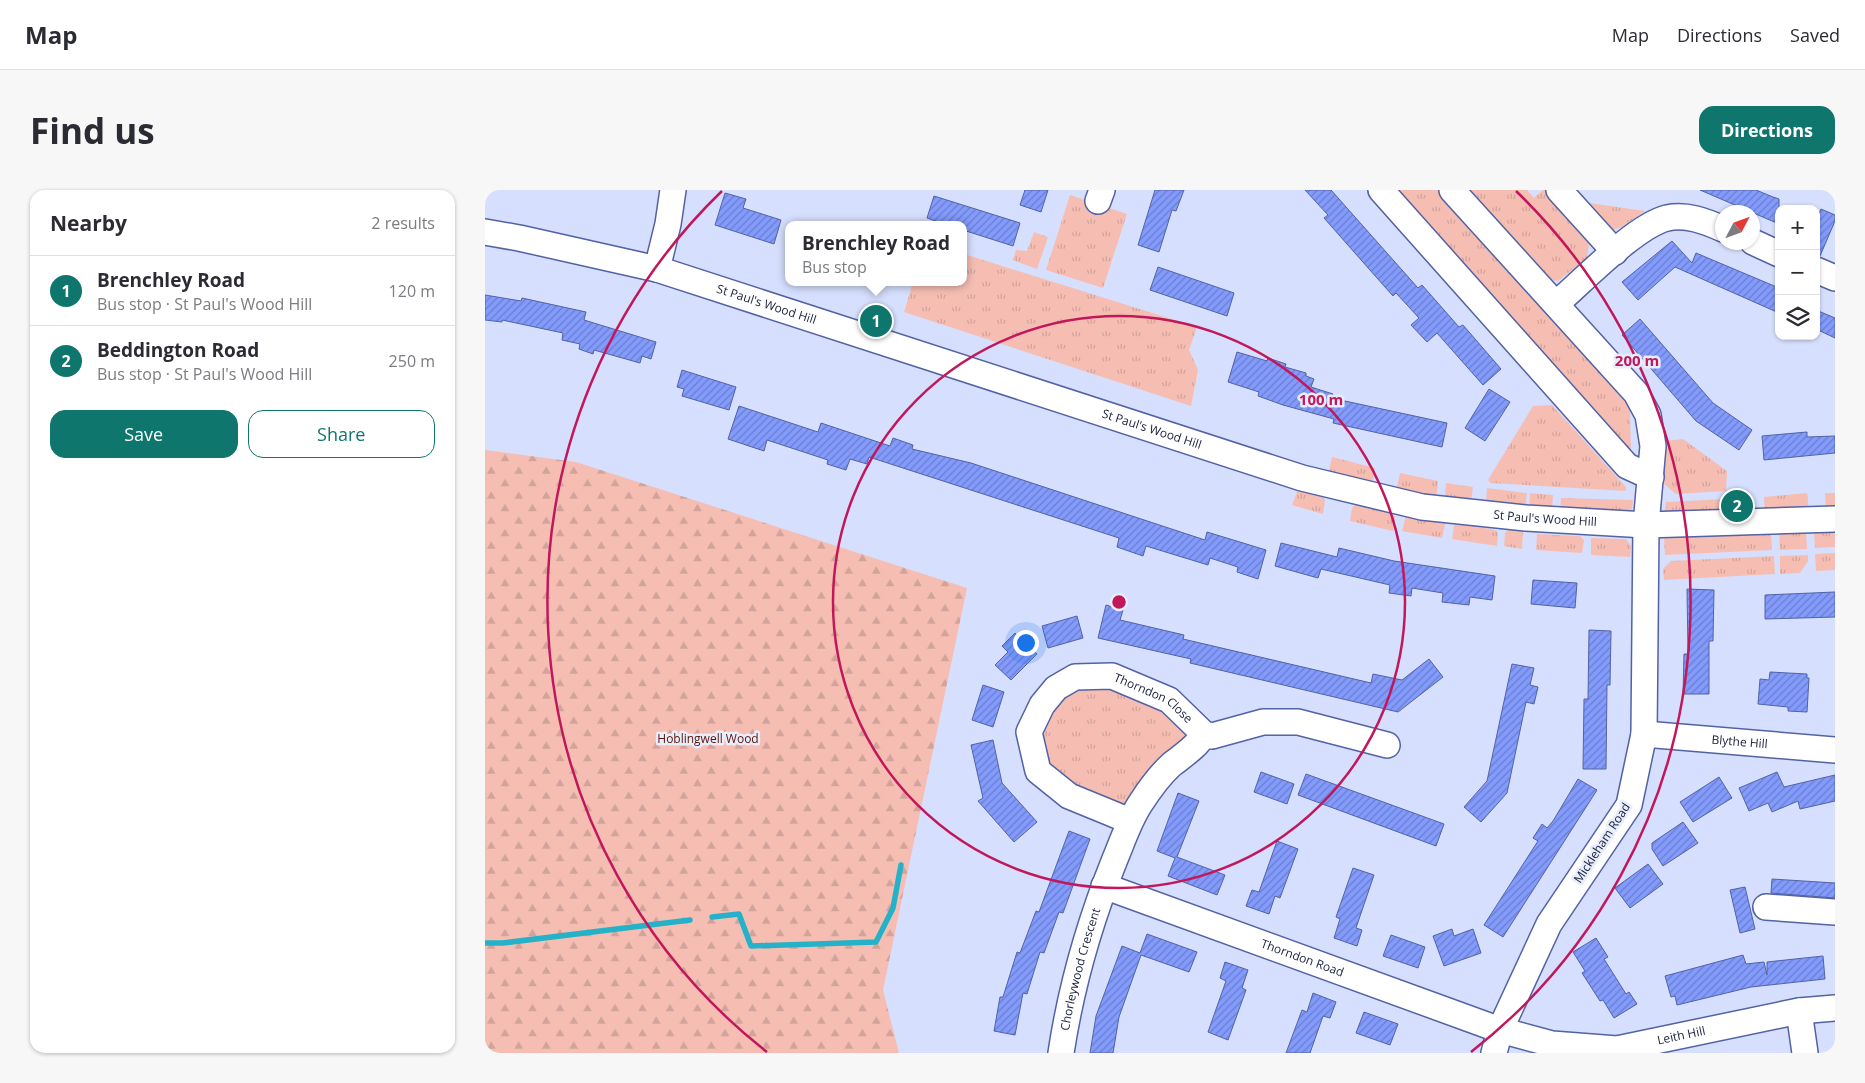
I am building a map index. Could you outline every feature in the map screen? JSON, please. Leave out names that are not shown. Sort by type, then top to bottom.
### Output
[{"type":"street","points":[[657,269],[668,224],[673,190]]},
{"type":"street","points":[[1381,190],[1627,466],[1651,477]]},
{"type":"street","name":"Mickleham Road","points":[[1452,190],[1556,304],[1643,404],[1652,430],[1651,477],[1646,525],[1644,734],[1629,805],[1549,924],[1497,1041]]},
{"type":"street","points":[[1559,190],[1615,252]]},
{"type":"street","points":[[1556,304],[1615,252],[1649,226],[1667,218],[1689,217],[1715,226]]},
{"type":"street","name":"St Paul's Wood Hill","points":[[485,232],[657,269],[1302,478],[1422,507],[1517,517],[1646,525],[1835,519]]},
{"type":"street","points":[[1760,245],[1775,252]]},
{"type":"street","points":[[1820,272],[1835,278]]},
{"type":"street","name":"Thorndon Close","points":[[1130,821],[1069,796],[1038,771],[1029,732],[1042,706],[1056,688],[1075,677],[1112,676],[1169,700],[1204,734],[1217,736],[1263,722],[1298,722],[1387,745]]},
{"type":"street","name":"Thorndon Close","points":[[1104,886],[1130,821],[1161,775],[1198,743],[1204,734]]},
{"type":"street","name":"Blythe Hill","points":[[1644,734],[1835,750]]},
{"type":"street","name":"Thorndon Road","points":[[1104,886],[1497,1041]]},
{"type":"street","name":"Chorleywood Crescent","points":[[1061,1053],[1075,983],[1104,886]]},
{"type":"street","points":[[1766,907],[1835,912]]},
{"type":"street","name":"Leith Hill","points":[[1497,1041],[1617,1049],[1799,1011],[1835,1008]]},
{"type":"street","points":[[1799,1011],[1805,1053]]},
{"type":"green space","points":[[1387,190],[1440,190],[1630,408],[1631,459]]},
{"type":"green space","points":[[1470,190],[1527,190],[1534,198],[1543,190],[1549,190],[1590,236],[1587,258],[1558,281],[1551,280]]},
{"type":"green space","points":[[1070,195],[1127,214],[1103,288],[1046,270]]},
{"type":"green space","points":[[1582,202],[1645,211],[1622,227],[1613,230],[1604,229]]},
{"type":"green space","points":[[1034,232],[1048,237],[1037,269],[1013,260],[1016,250],[1027,251]]},
{"type":"green space","points":[[967,255],[1197,327],[1189,350],[1198,370],[1191,406],[904,312],[912,286],[967,286]]},
{"type":"green space","points":[[1552,405],[1626,487],[1626,491],[1491,483],[1488,480],[1533,406]]},
{"type":"green space","points":[[1683,439],[1727,471],[1726,491],[1676,494],[1664,484],[1665,441]]},
{"type":"green space","name":"Hoblingwell Wood","points":[[485,450],[576,462],[967,588],[883,990],[899,1053],[485,1053]]},
{"type":"green space","points":[[1332,457],[1375,468],[1372,483],[1330,473]]},
{"type":"green space","points":[[1400,473],[1438,481],[1437,493],[1435,496],[1400,490],[1397,487]]},
{"type":"green space","points":[[1446,483],[1473,487],[1471,501],[1447,499],[1445,496]]},
{"type":"green space","points":[[1487,488],[1527,493],[1525,510],[1486,502]]},
{"type":"green space","points":[[1302,490],[1323,495],[1325,501],[1323,514],[1292,505],[1297,492]]},
{"type":"green space","points":[[1530,493],[1553,495],[1552,510],[1529,510]]},
{"type":"green space","points":[[1807,493],[1809,510],[1765,514],[1764,497]]},
{"type":"green space","points":[[1825,493],[1835,493],[1835,510],[1826,510]]},
{"type":"green space","points":[[1561,498],[1633,500],[1631,515],[1560,511]]},
{"type":"green space","points":[[1725,499],[1726,515],[1664,516],[1666,502]]},
{"type":"green space","points":[[1357,503],[1391,511],[1395,517],[1393,531],[1350,521],[1352,508]]},
{"type":"green space","points":[[1406,515],[1443,521],[1445,525],[1442,538],[1402,531]]},
{"type":"green space","points":[[1457,523],[1495,530],[1498,533],[1497,546],[1452,539],[1454,526]]},
{"type":"green space","points":[[1508,530],[1523,531],[1522,549],[1504,546],[1505,533]]},
{"type":"green space","points":[[1806,531],[1807,549],[1780,550],[1779,533]]},
{"type":"green space","points":[[1835,531],[1835,547],[1815,548],[1814,532]]},
{"type":"green space","points":[[1771,533],[1772,550],[1665,555],[1664,538]]},
{"type":"green space","points":[[1537,534],[1580,536],[1584,540],[1582,553],[1536,550]]},
{"type":"green space","points":[[1591,538],[1626,539],[1631,546],[1630,557],[1591,555]]},
{"type":"green space","points":[[1835,553],[1835,570],[1816,571],[1815,554]]},
{"type":"green space","points":[[1808,555],[1808,561],[1800,573],[1780,574],[1780,556]]},
{"type":"green space","points":[[1774,556],[1775,574],[1664,580],[1663,569],[1671,561]]},
{"type":"green space","points":[[1088,682],[1143,692],[1182,724],[1187,737],[1123,806],[1112,808],[1044,769],[1037,728],[1052,712],[1061,692]]},
{"type":"building","points":[[1025,190],[1048,190],[1041,212],[1020,205]]},
{"type":"building","points":[[1155,190],[1184,190],[1176,211],[1172,210],[1159,252],[1138,245]]},
{"type":"building","points":[[1305,190],[1331,190],[1418,288],[1422,285],[1459,327],[1463,325],[1501,369],[1483,385],[1437,333],[1427,342],[1411,325],[1419,318],[1396,293],[1393,296],[1324,218],[1328,215]]},
{"type":"building","points":[[1700,190],[1756,190],[1779,199],[1779,205],[1775,205],[1775,222],[1760,216],[1760,205],[1735,205]]},
{"type":"building","points":[[725,193],[746,199],[743,208],[781,220],[774,244],[715,225]]},
{"type":"building","points":[[934,196],[1020,223],[1013,246],[967,231],[967,221],[936,221],[927,218]]},
{"type":"building","points":[[1821,209],[1835,215],[1835,221],[1820,256],[1820,250]]},
{"type":"building","points":[[1672,241],[1692,263],[1696,253],[1775,286],[1775,311],[1675,267],[1638,300],[1622,282]]},
{"type":"building","points":[[1158,267],[1234,293],[1227,316],[1150,290]]},
{"type":"building","points":[[485,295],[521,301],[522,298],[586,312],[584,320],[656,342],[651,359],[642,356],[640,363],[594,350],[593,354],[579,349],[580,344],[562,340],[563,333],[502,320],[502,322],[485,320]]},
{"type":"building","points":[[1820,312],[1835,318],[1835,338],[1820,331]]},
{"type":"building","points":[[1640,319],[1713,403],[1752,430],[1739,450],[1696,421],[1622,335]]},
{"type":"building","points":[[1237,352],[1267,361],[1268,358],[1286,364],[1285,367],[1306,373],[1306,376],[1314,379],[1311,387],[1333,394],[1331,398],[1447,423],[1442,447],[1333,423],[1334,419],[1258,396],[1259,392],[1228,382]]},
{"type":"building","points":[[682,370],[736,387],[729,410],[682,396],[684,389],[677,387]]},
{"type":"building","points":[[1489,389],[1510,402],[1485,441],[1465,428]]},
{"type":"building","points":[[739,406],[818,432],[821,423],[890,446],[893,438],[913,445],[912,449],[971,463],[1205,540],[1207,532],[1266,550],[1258,579],[1237,572],[1238,567],[1210,558],[1208,565],[1146,546],[1143,556],[1117,547],[1119,538],[869,457],[867,464],[850,459],[846,470],[827,464],[828,460],[767,440],[764,451],[728,439]]},
{"type":"building","points":[[1807,432],[1807,437],[1835,436],[1835,453],[1764,460],[1762,436]]},
{"type":"building","points":[[1281,543],[1337,557],[1339,548],[1394,561],[1495,576],[1492,600],[1470,597],[1469,605],[1442,602],[1443,593],[1412,588],[1411,596],[1389,593],[1390,585],[1321,569],[1318,578],[1275,566]]},
{"type":"building","points":[[1533,580],[1577,583],[1575,608],[1531,604]]},
{"type":"building","points":[[1687,589],[1714,590],[1713,641],[1709,641],[1709,694],[1683,694],[1684,654],[1688,654]]},
{"type":"building","points":[[1835,592],[1835,617],[1765,619],[1765,595]]},
{"type":"building","points":[[1106,605],[1123,610],[1120,620],[1184,635],[1183,639],[1371,683],[1373,674],[1402,680],[1429,659],[1443,677],[1398,712],[1190,663],[1191,659],[1098,638]]},
{"type":"building","points":[[1077,616],[1083,638],[1048,648],[1042,626]]},
{"type":"building","points":[[1589,630],[1611,631],[1610,685],[1607,685],[1606,769],[1583,769],[1584,699],[1588,699]]},
{"type":"building","points":[[1015,633],[1037,654],[1011,680],[995,665],[1008,652],[1002,646]]},
{"type":"building","points":[[1512,664],[1534,668],[1530,685],[1538,687],[1534,704],[1526,702],[1507,793],[1481,822],[1464,807],[1487,781]]},
{"type":"building","points":[[1770,672],[1807,674],[1807,678],[1809,678],[1807,712],[1788,711],[1788,707],[1758,704],[1760,679],[1769,680]]},
{"type":"building","points":[[983,685],[1004,692],[993,727],[972,720]]},
{"type":"building","points":[[993,740],[1002,783],[1037,822],[1014,842],[978,801],[983,798],[971,745]]},
{"type":"building","points":[[1261,772],[1294,784],[1287,804],[1254,792]]},
{"type":"building","points":[[1777,772],[1784,787],[1835,775],[1835,801],[1800,809],[1798,801],[1772,812],[1768,803],[1749,811],[1739,788]]},
{"type":"building","points":[[1306,774],[1444,824],[1436,846],[1298,795]]},
{"type":"building","points":[[1719,777],[1732,798],[1693,822],[1680,802]]},
{"type":"building","points":[[1578,779],[1597,790],[1503,937],[1484,925],[1538,841],[1533,838],[1542,824],[1547,828],[1553,821]]},
{"type":"building","points":[[1178,793],[1199,801],[1177,857],[1225,875],[1217,895],[1168,876],[1175,858],[1157,851]]},
{"type":"building","points":[[1683,822],[1698,843],[1663,866],[1652,849],[1652,843]]},
{"type":"building","points":[[1069,831],[1090,839],[1063,913],[1059,912],[1044,953],[1040,952],[1027,994],[1023,993],[1015,1035],[994,1031],[1000,997],[1003,997],[1017,952],[1020,953],[1036,911],[1039,912]]},
{"type":"building","points":[[1277,841],[1298,849],[1280,898],[1275,896],[1269,914],[1246,906],[1252,890],[1259,892]]},
{"type":"building","points":[[1648,864],[1663,884],[1630,908],[1615,888]]},
{"type":"building","points":[[1353,868],[1374,875],[1356,928],[1362,930],[1357,946],[1334,938],[1340,919],[1336,917]]},
{"type":"building","points":[[1772,879],[1835,883],[1835,898],[1771,893]]},
{"type":"building","points":[[1745,887],[1755,929],[1740,933],[1730,890]]},
{"type":"building","points":[[1452,929],[1454,936],[1473,929],[1481,953],[1444,966],[1433,936]]},
{"type":"building","points":[[1147,934],[1197,952],[1189,972],[1141,955],[1119,1017],[1113,1053],[1090,1053],[1096,1016],[1122,946],[1140,953]]},
{"type":"building","points":[[1391,935],[1425,947],[1418,968],[1383,956]]},
{"type":"building","points":[[1596,938],[1608,957],[1604,959],[1626,994],[1629,992],[1637,1004],[1614,1018],[1603,1000],[1600,1001],[1582,973],[1585,971],[1573,952]]},
{"type":"building","points":[[1743,955],[1746,964],[1764,962],[1767,975],[1767,962],[1823,956],[1825,979],[1751,987],[1677,1005],[1675,996],[1671,997],[1665,976]]},
{"type":"building","points":[[1225,962],[1248,970],[1242,988],[1246,990],[1228,1040],[1208,1032],[1226,981],[1220,978]]},
{"type":"building","points":[[1313,993],[1336,1002],[1330,1018],[1323,1016],[1310,1053],[1286,1053],[1302,1010],[1307,1012]]},
{"type":"building","points":[[1364,1012],[1398,1024],[1390,1045],[1356,1033]]},
{"type":"waterway","points":[[712,917],[739,914],[751,946],[876,942],[893,908],[901,865]]},
{"type":"waterway","points":[[485,943],[503,943],[690,920]]},
{"type":"place","name":"Brenchley Road","points":[[876,321]]},
{"type":"place","name":"Beddington Road","points":[[1737,506]]}]
